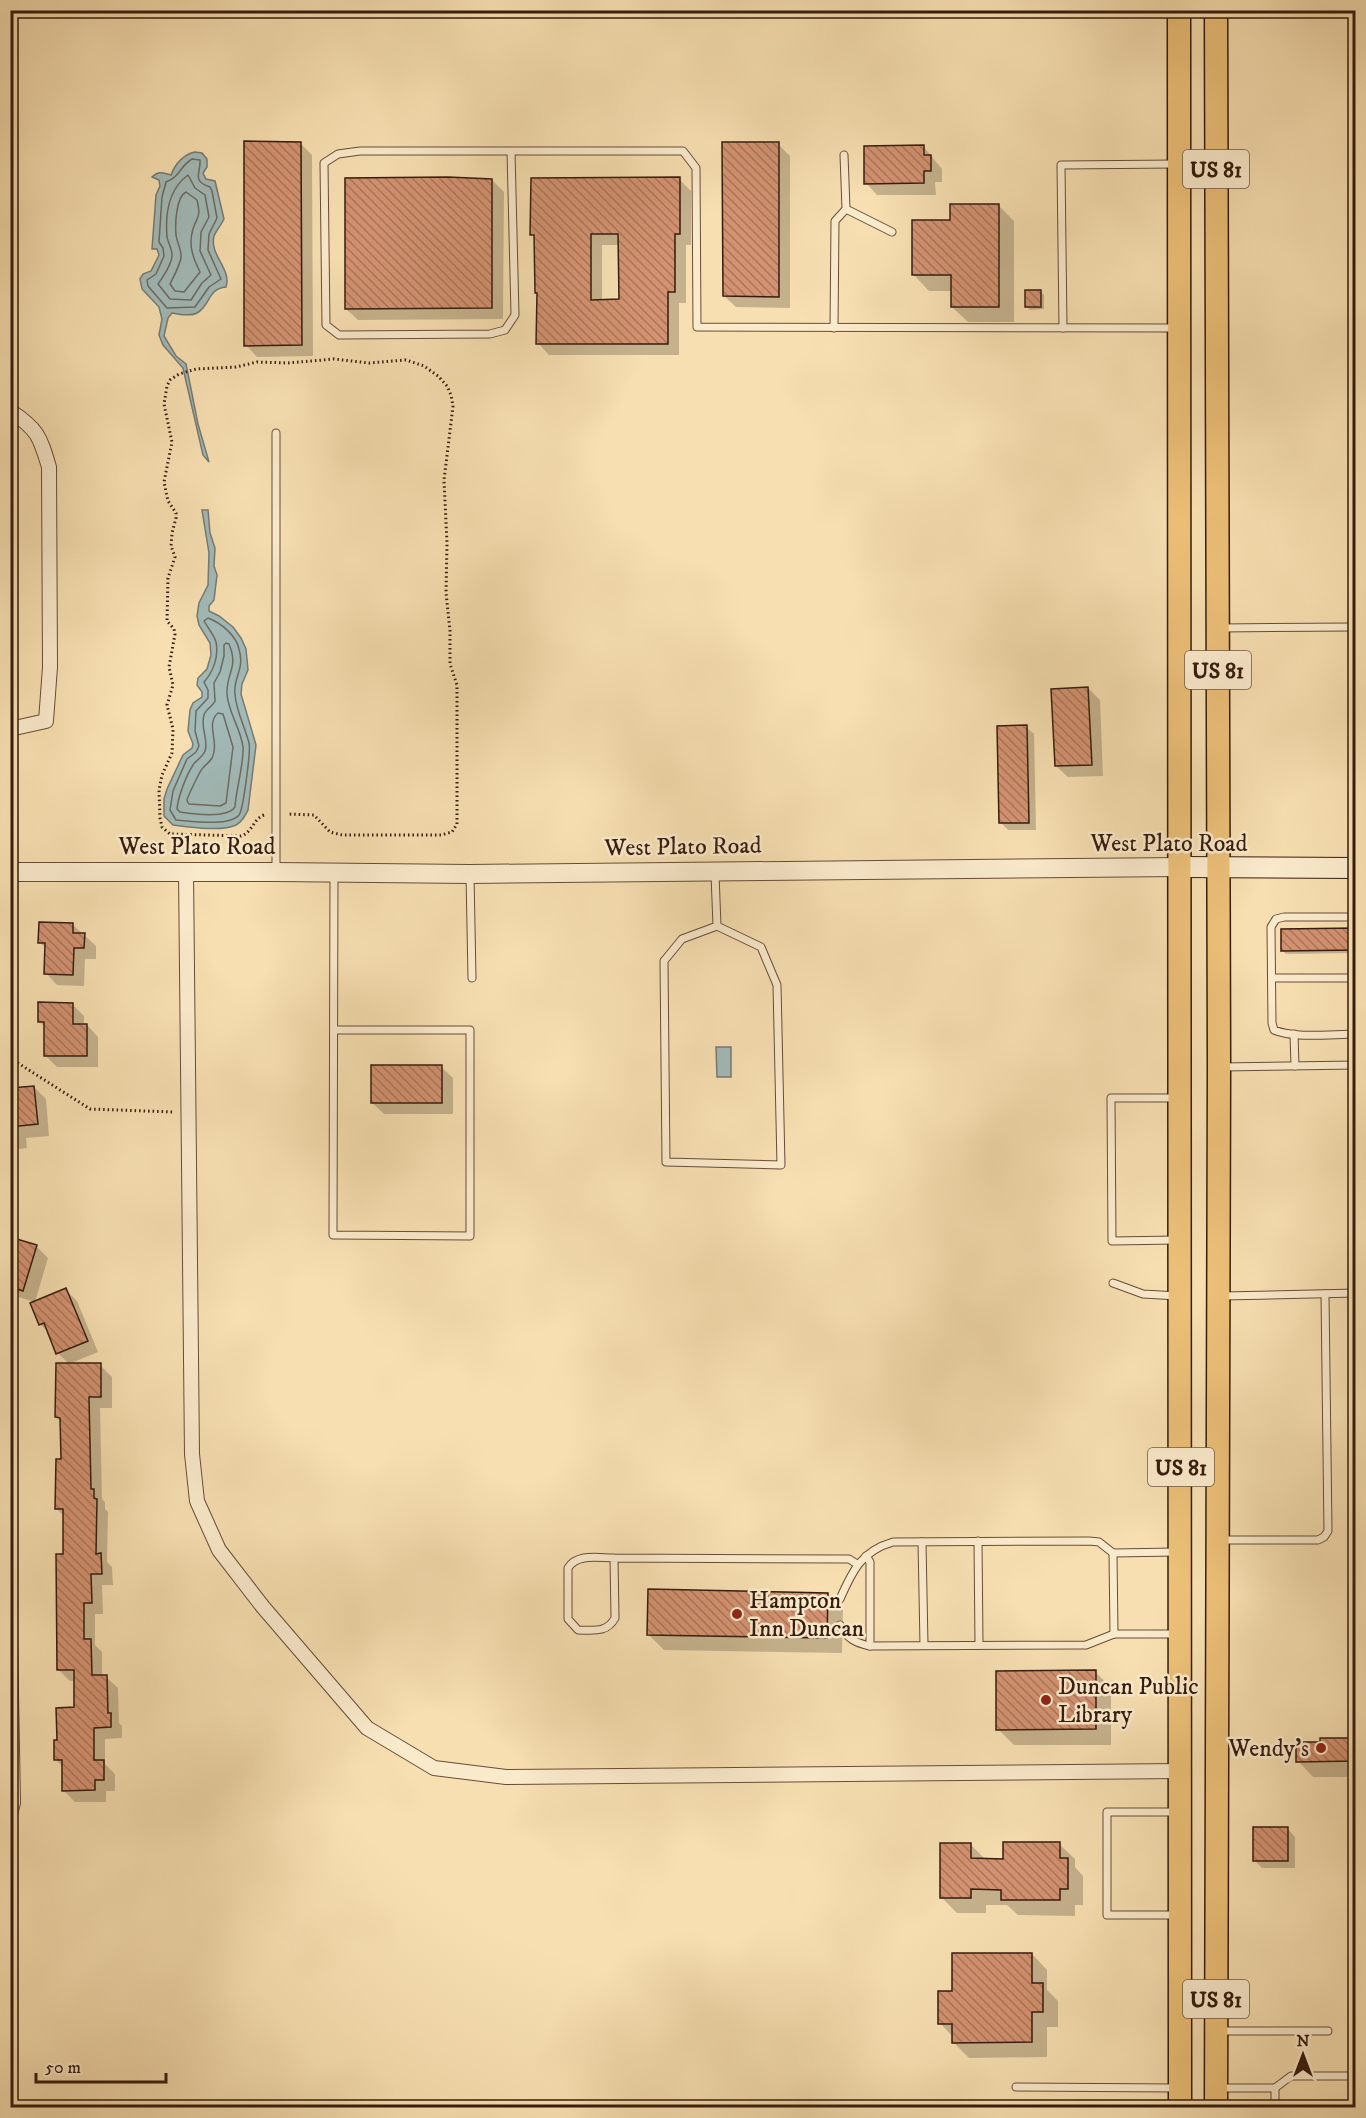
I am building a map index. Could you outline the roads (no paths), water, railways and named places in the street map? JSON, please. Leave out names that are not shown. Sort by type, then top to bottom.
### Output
[{"type":"main road","name":"US 81","points":[[1179,10],[1180,2098]]},
{"type":"main road","name":"US 81","points":[[1216,10],[1219,1067],[1216,2098]]},
{"type":"main road","points":[[1179,327],[1217,328]]},
{"type":"main road","name":"West Plato Road","points":[[1181,867],[1356,868]]},
{"type":"main road","points":[[1181,1296],[1218,1296]]},
{"type":"main road","points":[[1181,1791],[1218,1791]]},
{"type":"main road","points":[[1180,2098],[1216,2098]]},
{"type":"street","points":[[10,411],[27,422],[39,436],[49,467],[50,667],[46,721],[10,729]]},
{"type":"street","name":"West Plato Road","points":[[10,872],[470,874],[1181,867]]},
{"type":"street","points":[[186,872],[192,1454],[197,1501],[219,1550],[263,1607],[367,1728],[434,1768],[506,1777],[1181,1791]]},
{"type":"street","points":[[10,1641],[13,1808],[10,1814]]},
{"type":"lane","points":[[511,151],[515,315],[506,330],[490,334],[339,335],[326,325],[324,164],[338,154],[360,151],[511,151],[683,151],[696,168],[697,327],[1179,327]]},
{"type":"lane","points":[[834,328],[835,221],[846,209],[844,155]]},
{"type":"lane","points":[[1063,328],[1061,165],[1179,164]]},
{"type":"lane","points":[[846,209],[892,232]]},
{"type":"lane","points":[[276,433],[276,872]]},
{"type":"lane","points":[[1218,628],[1353,627]]},
{"type":"lane","points":[[333,872],[333,1236],[470,1236],[470,1030],[334,1030]]},
{"type":"lane","points":[[715,872],[717,926]]},
{"type":"lane","points":[[470,874],[472,978]]},
{"type":"lane","points":[[1356,917],[1284,917],[1276,919],[1271,927],[1274,1030],[1282,1034],[1356,1034]]},
{"type":"lane","points":[[717,926],[761,947],[777,986],[781,1165],[666,1162],[664,962],[682,939],[717,926]]},
{"type":"lane","points":[[1272,978],[1356,978]]},
{"type":"lane","points":[[1294,1034],[1295,1066]]},
{"type":"lane","points":[[1219,1067],[1356,1065]]},
{"type":"lane","points":[[1181,1098],[1111,1098],[1112,1241],[1181,1240]]},
{"type":"lane","points":[[1113,1283],[1143,1294],[1181,1296]]},
{"type":"lane","points":[[1218,1296],[1356,1293]]},
{"type":"lane","points":[[1218,1540],[1318,1540],[1328,1531],[1325,1294]]},
{"type":"lane","points":[[978,1541],[979,1645]]},
{"type":"lane","points":[[840,1599],[857,1564],[883,1545],[893,1542],[1099,1542],[1113,1553],[1181,1552]]},
{"type":"lane","points":[[922,1542],[924,1646]]},
{"type":"lane","points":[[1113,1553],[1114,1634]]},
{"type":"lane","points":[[866,1556],[870,1562],[870,1646]]},
{"type":"lane","points":[[614,1558],[615,1618],[612,1625],[601,1630],[578,1630],[568,1619],[568,1568],[571,1562],[578,1558],[614,1558],[849,1559],[857,1564]]},
{"type":"lane","points":[[840,1625],[851,1639],[859,1644],[870,1646],[1086,1645],[1114,1634],[1181,1634]]},
{"type":"lane","points":[[1181,1791],[1107,1812],[1107,1915],[1181,1915]]},
{"type":"lane","points":[[1216,2031],[1328,2031]]},
{"type":"lane","points":[[1216,2098],[1275,2088],[1291,2076],[1356,2076]]},
{"type":"lane","points":[[1016,2087],[1180,2098]]},
{"type":"lane","points":[[1275,2088],[1275,2108]]},
{"type":"water","points":[[195,152],[202,153],[207,159],[207,167],[203,173],[206,179],[215,181],[224,219],[214,236],[213,243],[226,274],[226,287],[215,291],[197,313],[188,315],[172,313],[168,318],[164,336],[176,356],[186,364],[198,424],[209,462],[203,455],[183,368],[163,345],[159,335],[162,319],[159,307],[142,289],[140,279],[143,274],[151,271],[159,255],[157,249],[152,249],[156,195],[160,186],[159,180],[152,177],[159,173],[171,175],[180,160]]},
{"type":"water","points":[[202,510],[208,510],[217,575],[214,600],[209,606],[209,611],[233,627],[246,649],[248,670],[242,684],[241,694],[256,745],[248,810],[238,824],[222,828],[173,825],[164,816],[164,799],[167,789],[183,755],[192,748],[193,744],[188,731],[190,710],[193,703],[202,697],[202,692],[197,685],[198,678],[207,669],[211,655],[210,643],[199,625],[197,616],[199,603],[208,585],[209,553]]},
{"type":"water","points":[[716,1047],[731,1047],[731,1077],[717,1077]]},
{"type":"place","name":"Hampton Inn Duncan","points":[[737,1614]]},
{"type":"place","name":"Duncan Public Library","points":[[1046,1700]]},
{"type":"place","name":"Wendy's","points":[[1321,1748]]}]
